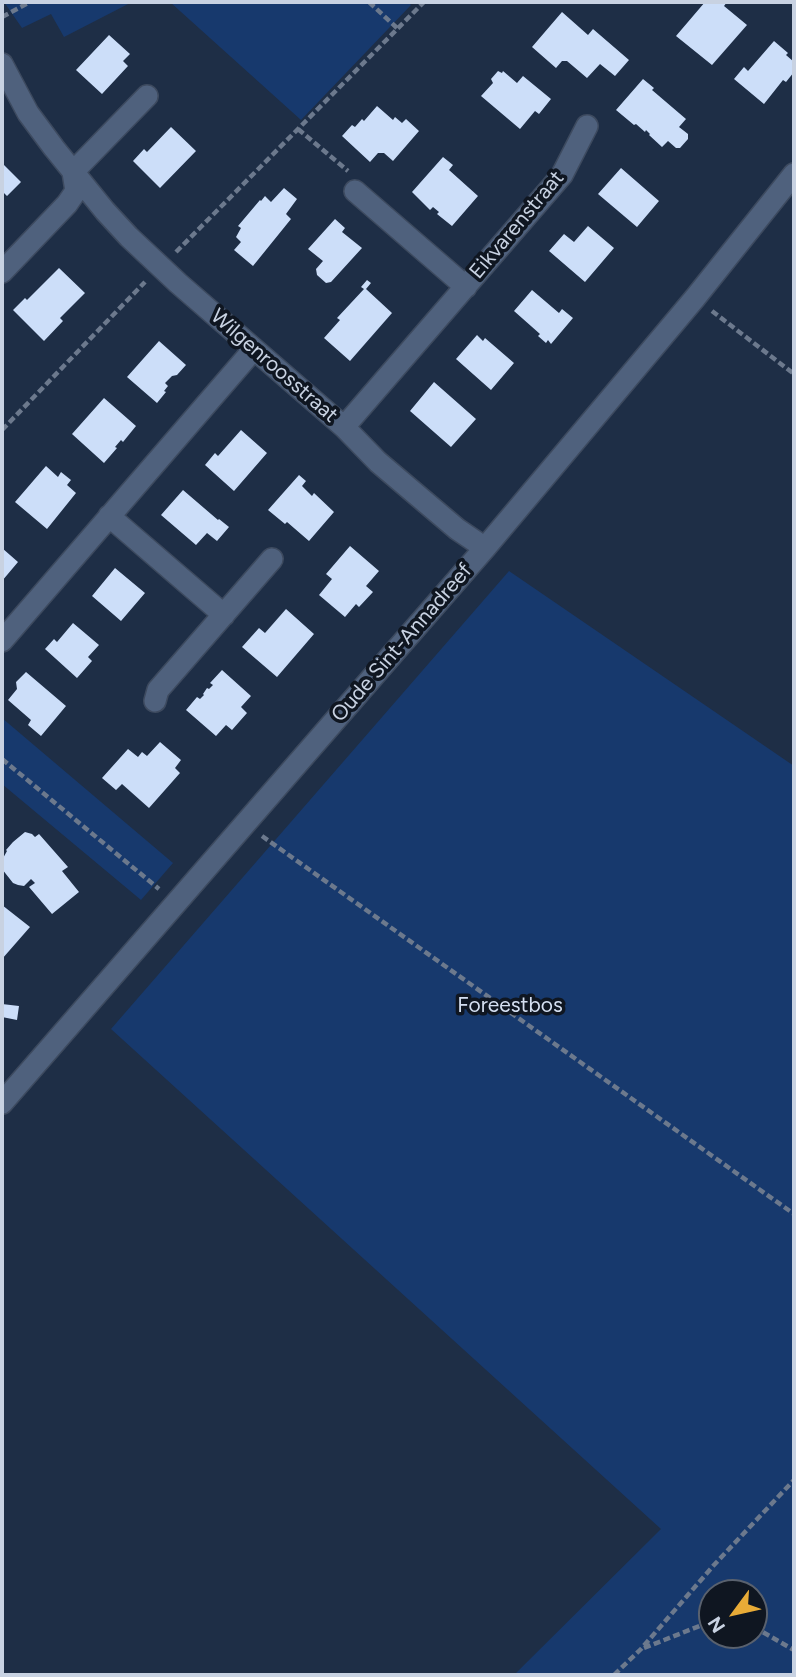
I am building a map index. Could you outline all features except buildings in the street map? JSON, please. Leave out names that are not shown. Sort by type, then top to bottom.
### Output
[{"type":"street","name":"Wilgenroosstraat","points":[[2,64],[28,113],[73,172],[105,211],[160,267],[344,427],[378,462],[457,529],[485,548]]},
{"type":"street","points":[[2,272],[67,204],[76,191],[73,172],[147,96]]},
{"type":"street","name":"Eikvarenstraat","points":[[344,427],[562,175],[587,126]]},
{"type":"street","name":"Oude Sint-Annadreef","points":[[2,1104],[485,548],[695,298],[794,174]]},
{"type":"street","name":"Eikvarenstraat","points":[[355,191],[466,287]]},
{"type":"street","points":[[2,641],[254,349]]},
{"type":"street","points":[[109,516],[223,615]]},
{"type":"street","points":[[155,701],[158,690],[272,559]]},
{"type":"path","points":[[2,17],[30,2]]},
{"type":"path","points":[[369,2],[397,28]]},
{"type":"path","points":[[2,430],[424,2]]},
{"type":"path","points":[[298,129],[352,175],[355,191]]},
{"type":"path","points":[[695,298],[794,374]]},
{"type":"path","points":[[2,759],[176,903]]},
{"type":"path","points":[[244,824],[794,1214]]},
{"type":"path","points":[[614,1675],[641,1649],[714,1565],[794,1480]]},
{"type":"path","points":[[641,1649],[698,1627]]},
{"type":"path","points":[[768,1635],[794,1650]]},
{"type":"green space","points":[[4,2],[132,2],[64,37],[51,14],[22,28]]},
{"type":"green space","points":[[170,2],[408,2],[411,5],[301,120]]},
{"type":"green space","name":"Foreestbos","points":[[509,571],[794,766],[794,1675],[514,1675],[661,1529],[111,1029]]},
{"type":"green space","points":[[2,718],[173,863],[141,900],[2,784]]}]
